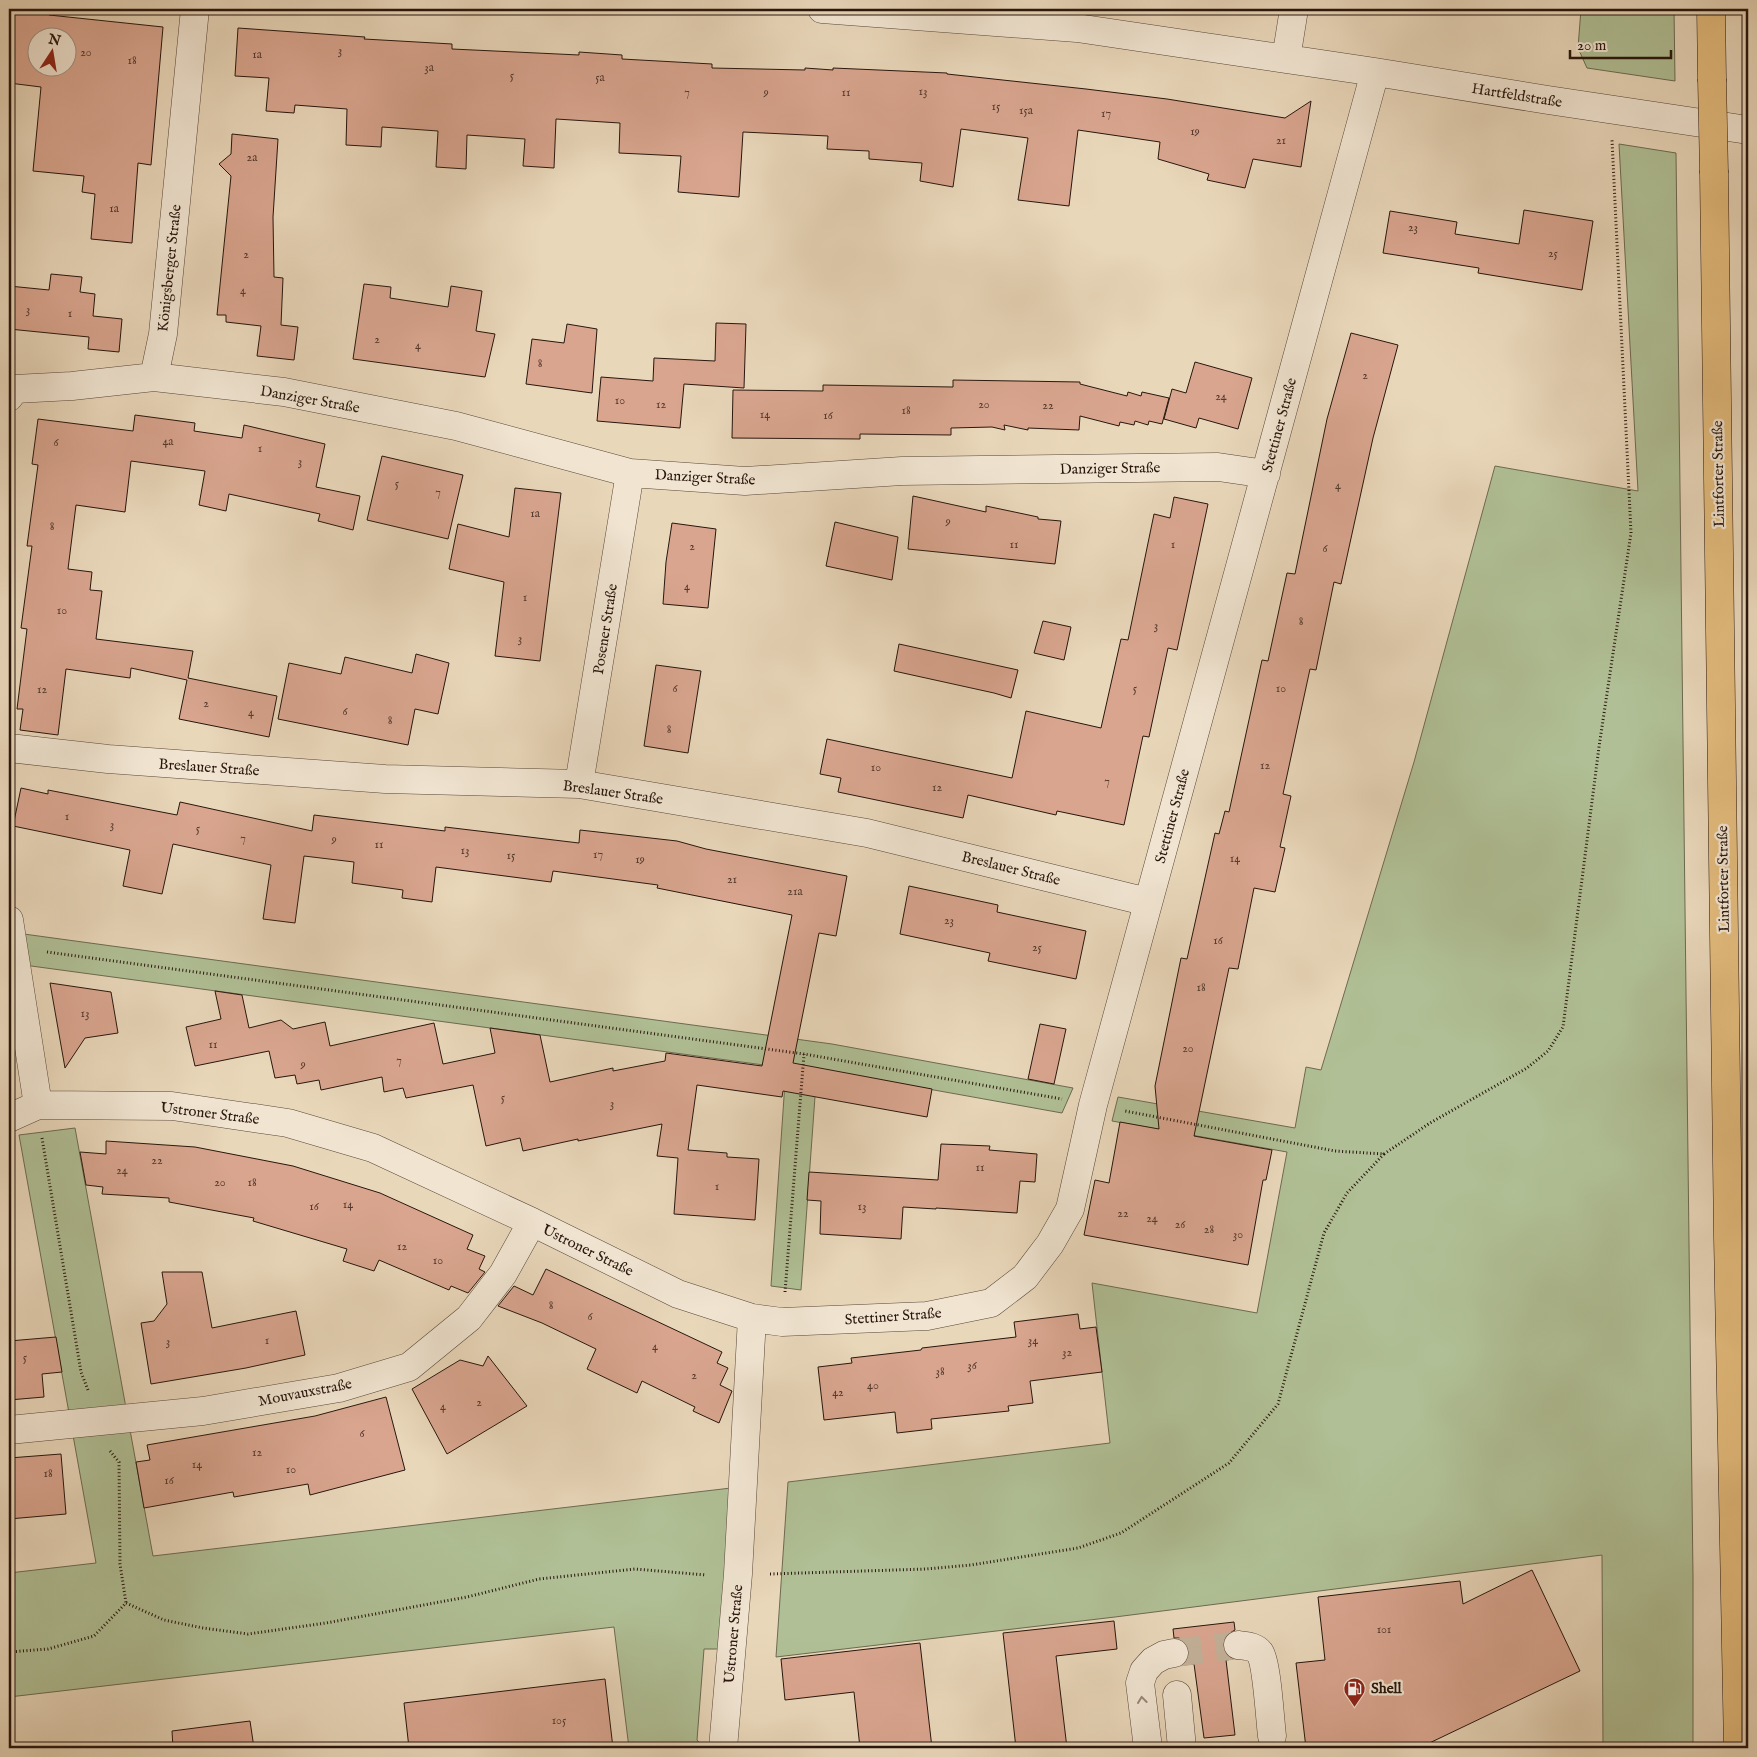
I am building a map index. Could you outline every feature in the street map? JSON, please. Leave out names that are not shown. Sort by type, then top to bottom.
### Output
[{"type":"main road","name":"Lintforter Straße","points":[[1711,9],[1728,1247],[1738,1748]]},
{"type":"street","name":"Königsberger Straße","points":[[154,377],[163,334],[195,9]]},
{"type":"street","name":"Hartfeldstraße","points":[[822,9],[1079,18],[1286,58],[1748,130]]},
{"type":"street","points":[[1286,58],[1294,9]]},
{"type":"street","name":"Stettiner Straße","points":[[752,1318],[782,1322],[927,1316],[991,1303],[1026,1277],[1050,1244],[1070,1209],[1093,1105],[1375,72]]},
{"type":"street","points":[[9,396],[15,389],[72,386],[154,377]]},
{"type":"street","name":"Danziger Straße","points":[[154,377],[284,392],[456,426],[630,473],[745,481],[902,471],[1218,467],[1266,474]]},
{"type":"street","name":"Posener Straße","points":[[579,784],[630,473]]},
{"type":"street","name":"Breslauer Straße","points":[[9,748],[108,759],[385,780],[579,784],[867,833],[1148,902]]},
{"type":"street","points":[[9,920],[38,1106]]},
{"type":"street","name":"Ustroner Straße","points":[[9,1118],[38,1106],[172,1106],[288,1123],[373,1148],[532,1222],[678,1294],[752,1318],[738,1574],[723,1748]]},
{"type":"street","name":"Mouvauxstraße","points":[[9,1430],[203,1411],[340,1388],[409,1367],[469,1318],[503,1274],[532,1222]]},
{"type":"street","points":[[1238,1646],[1250,1646],[1260,1653],[1264,1665],[1272,1736]]},
{"type":"street","points":[[1148,1748],[1140,1683],[1144,1671],[1153,1661],[1164,1655],[1174,1653]]},
{"type":"street","points":[[1177,1695],[1182,1748]]},
{"type":"path","points":[[126,1604],[164,1620],[248,1634],[326,1623],[467,1597],[539,1579],[635,1569],[702,1575],[793,1574],[926,1569],[971,1565],[1078,1548],[1121,1533],[1229,1463],[1278,1404],[1324,1233],[1347,1193],[1384,1154],[1430,1123],[1527,1068],[1548,1051],[1563,1027],[1599,747],[1631,533],[1610,109]]},
{"type":"path","points":[[14,948],[804,1054],[1093,1105],[1336,1151],[1384,1154]]},
{"type":"path","points":[[782,1322],[804,1054]]},
{"type":"path","points":[[38,1106],[80,1372],[101,1422],[104,1444],[119,1462],[120,1564],[126,1604]]},
{"type":"path","points":[[9,1652],[48,1649],[94,1636],[126,1604]]},
{"type":"green space","points":[[1581,9],[1674,9],[1675,81],[1587,68],[1578,48]]},
{"type":"green space","points":[[1619,144],[1676,153],[1693,1577],[1693,1747],[1601,1748],[1603,1746],[1602,1555],[1115,1617],[776,1657],[788,1482],[1110,1443],[1092,1283],[1257,1313],[1287,1152],[1112,1121],[1118,1097],[1295,1128],[1306,1067],[1321,1070],[1414,762],[1495,466],[1638,491]]},
{"type":"green space","points":[[9,932],[832,1044],[1073,1088],[1062,1113],[817,1069],[801,1290],[771,1286],[786,1068],[9,963]]},
{"type":"green space","points":[[75,1128],[153,1556],[731,1488],[719,1649],[704,1649],[697,1740],[704,1748],[629,1748],[614,1627],[9,1697],[9,1573],[96,1563],[19,1135]]},
{"type":"building","points":[[9,9],[50,11],[49,15],[163,27],[151,165],[138,163],[132,243],[91,239],[95,194],[82,192],[84,176],[33,171],[41,87],[9,83]]},
{"type":"building","points":[[238,28],[365,37],[364,39],[452,44],[452,49],[579,55],[579,52],[622,55],[622,59],[712,64],[712,68],[805,70],[805,68],[833,70],[833,68],[947,73],[1167,99],[1285,118],[1311,101],[1301,167],[1253,159],[1245,188],[1207,180],[1209,174],[1158,159],[1160,142],[1078,130],[1069,206],[1018,200],[1028,138],[961,129],[953,187],[920,181],[922,163],[869,159],[869,151],[827,149],[828,136],[743,132],[739,197],[678,192],[681,156],[619,153],[620,123],[556,119],[554,168],[523,166],[525,139],[467,135],[466,169],[436,167],[438,131],[382,127],[381,147],[346,145],[347,109],[295,105],[294,113],[266,111],[269,78],[235,76]]},
{"type":"building","points":[[232,134],[278,139],[273,217],[274,277],[283,278],[281,325],[298,327],[294,360],[257,356],[261,326],[226,322],[226,315],[217,315],[231,176],[219,164],[231,154]]},
{"type":"building","points":[[1524,210],[1593,221],[1582,290],[1478,273],[1479,268],[1383,253],[1390,211],[1457,222],[1455,234],[1519,244]]},
{"type":"building","points":[[51,274],[82,277],[80,292],[95,294],[93,316],[122,319],[119,352],[88,349],[89,337],[9,329],[9,286],[49,290]]},
{"type":"building","points":[[364,284],[391,287],[390,298],[448,307],[451,286],[482,291],[476,331],[495,334],[485,377],[353,359]]},
{"type":"building","points":[[716,323],[746,324],[744,388],[684,384],[680,428],[597,421],[601,377],[653,381],[654,358],[715,361]]},
{"type":"building","points":[[567,324],[597,329],[592,393],[526,384],[532,339],[564,343]]},
{"type":"building","points":[[1351,333],[1398,345],[1373,438],[1341,584],[1334,582],[1316,670],[1310,669],[1283,794],[1291,796],[1280,847],[1285,848],[1275,892],[1254,888],[1238,969],[1229,968],[1194,1136],[1272,1150],[1266,1180],[1263,1180],[1248,1265],[1084,1235],[1095,1180],[1109,1183],[1120,1122],[1159,1129],[1155,1086],[1181,958],[1187,959],[1215,833],[1219,834],[1225,811],[1229,812],[1262,660],[1268,661],[1287,573],[1295,574],[1327,419]]},
{"type":"building","points":[[1195,362],[1252,378],[1238,429],[1199,418],[1196,428],[1164,419],[1172,389],[1186,393]]},
{"type":"building","points":[[953,380],[1080,382],[1080,384],[1127,396],[1128,392],[1141,396],[1142,392],[1169,398],[1162,424],[1149,421],[1148,425],[1135,421],[1134,425],[1120,422],[1119,426],[1080,416],[1079,430],[1028,428],[1028,430],[1004,425],[1005,430],[992,427],[951,428],[951,435],[860,434],[860,439],[732,438],[733,390],[823,391],[823,385],[953,387]]},
{"type":"building","points":[[135,415],[195,423],[194,431],[242,438],[244,425],[325,444],[316,487],[360,496],[353,530],[318,521],[320,514],[229,494],[226,511],[199,505],[205,471],[131,461],[125,512],[76,505],[68,569],[92,572],[90,590],[102,591],[96,639],[193,651],[188,678],[277,696],[269,737],[179,719],[187,680],[131,668],[130,678],[66,669],[58,735],[20,730],[23,709],[17,709],[27,629],[21,628],[32,546],[27,546],[38,465],[32,464],[38,419],[133,431]]},
{"type":"building","points":[[382,456],[463,475],[448,539],[367,520]]},
{"type":"building","points":[[515,488],[561,493],[540,661],[495,656],[504,582],[449,569],[458,524],[509,537]]},
{"type":"building","points":[[913,496],[986,512],[986,506],[1038,517],[1038,519],[1061,521],[1055,564],[908,549]]},
{"type":"building","points":[[1174,497],[1208,504],[1177,650],[1168,648],[1149,737],[1143,736],[1124,825],[1057,811],[1056,815],[968,795],[963,818],[838,792],[841,778],[820,774],[827,739],[1012,778],[1026,711],[1101,728],[1121,639],[1128,640],[1154,514],[1170,518]]},
{"type":"building","points":[[835,522],[898,537],[892,580],[826,566]]},
{"type":"building","points":[[672,523],[716,529],[708,608],[663,604],[666,562]]},
{"type":"building","points":[[1043,621],[1071,627],[1064,660],[1034,653]]},
{"type":"building","points":[[899,644],[1018,670],[1011,698],[894,671]]},
{"type":"building","points":[[416,654],[449,663],[438,714],[415,709],[408,745],[278,719],[289,663],[341,674],[345,657],[412,673]]},
{"type":"building","points":[[656,665],[701,671],[688,753],[644,746]]},
{"type":"building","points":[[21,788],[48,794],[48,790],[177,815],[180,802],[312,831],[314,815],[445,831],[445,827],[579,843],[580,830],[677,841],[706,849],[847,876],[836,936],[819,933],[793,1063],[932,1089],[927,1117],[783,1091],[782,1097],[697,1085],[688,1150],[727,1153],[727,1157],[759,1159],[755,1220],[674,1214],[678,1158],[657,1156],[662,1124],[523,1151],[520,1138],[486,1146],[473,1085],[406,1098],[403,1088],[384,1092],[382,1077],[321,1090],[319,1080],[297,1084],[295,1075],[275,1078],[269,1051],[195,1066],[186,1027],[221,1019],[215,991],[242,995],[249,1028],[281,1020],[293,1029],[325,1022],[330,1046],[434,1023],[443,1064],[495,1053],[490,1028],[540,1035],[550,1082],[613,1068],[613,1071],[665,1061],[666,1053],[762,1066],[792,915],[657,888],[658,885],[553,871],[551,882],[436,867],[432,902],[402,898],[403,890],[352,883],[354,862],[304,856],[295,923],[263,919],[271,865],[173,844],[162,894],[123,886],[130,850],[13,826]]},
{"type":"building","points":[[909,886],[998,905],[997,912],[1086,931],[1076,979],[988,961],[990,953],[900,934]]},
{"type":"building","points":[[50,983],[111,992],[118,1033],[85,1038],[65,1068]]},
{"type":"building","points":[[1040,1024],[1066,1029],[1054,1084],[1028,1079]]},
{"type":"building","points":[[106,1141],[195,1147],[293,1166],[380,1193],[473,1235],[467,1249],[485,1256],[479,1269],[485,1272],[468,1293],[451,1286],[449,1290],[379,1260],[374,1271],[343,1261],[347,1249],[253,1221],[254,1218],[169,1202],[169,1198],[102,1194],[103,1187],[86,1185],[80,1152],[106,1154]]},
{"type":"building","points":[[941,1144],[990,1146],[989,1150],[1037,1154],[1035,1182],[1020,1181],[1017,1213],[903,1207],[901,1239],[820,1234],[821,1201],[807,1200],[809,1172],[938,1180]]},
{"type":"building","points":[[546,1269],[722,1352],[717,1363],[728,1368],[720,1385],[732,1391],[719,1423],[693,1411],[695,1407],[642,1381],[637,1393],[587,1369],[596,1349],[542,1323],[498,1306],[514,1286],[533,1295]]},
{"type":"building","points":[[162,1272],[202,1272],[212,1328],[296,1311],[305,1355],[246,1368],[151,1384],[141,1323],[154,1321],[167,1304]]},
{"type":"building","points":[[1078,1314],[1080,1329],[1096,1327],[1102,1372],[1030,1381],[1033,1403],[1008,1406],[1009,1411],[931,1419],[932,1429],[897,1433],[895,1412],[824,1420],[818,1367],[852,1363],[851,1358],[1016,1337],[1014,1322]]},
{"type":"building","points":[[56,1337],[62,1372],[42,1374],[44,1397],[9,1400],[9,1341]]},
{"type":"building","points":[[488,1356],[527,1406],[447,1454],[412,1389],[460,1360],[483,1366]]},
{"type":"building","points":[[386,1397],[405,1470],[310,1495],[308,1484],[234,1497],[233,1492],[144,1508],[136,1462],[150,1460],[147,1445],[315,1416]]},
{"type":"building","points":[[61,1454],[66,1514],[9,1519],[9,1458]]},
{"type":"building","points":[[1532,1570],[1580,1671],[1419,1748],[1306,1748],[1296,1663],[1325,1660],[1318,1597],[1460,1581],[1463,1604]]},
{"type":"building","points":[[1114,1621],[1117,1649],[1056,1656],[1067,1748],[1016,1748],[1003,1633]]},
{"type":"building","points":[[1234,1622],[1235,1630],[1226,1635],[1222,1644],[1224,1652],[1233,1659],[1226,1660],[1235,1735],[1204,1738],[1194,1664],[1183,1665],[1189,1658],[1189,1649],[1185,1642],[1179,1638],[1174,1638],[1173,1629]]},
{"type":"building","points":[[920,1643],[932,1748],[860,1748],[854,1692],[785,1700],[781,1659]]},
{"type":"building","points":[[605,1679],[613,1748],[409,1748],[404,1703]]},
{"type":"building","points":[[250,1721],[254,1748],[173,1748],[172,1731]]},
{"type":"tunnel","points":[[1174,1653],[1238,1645]]},
{"type":"place","name":"Shell","points":[[1355,1707]]}]
